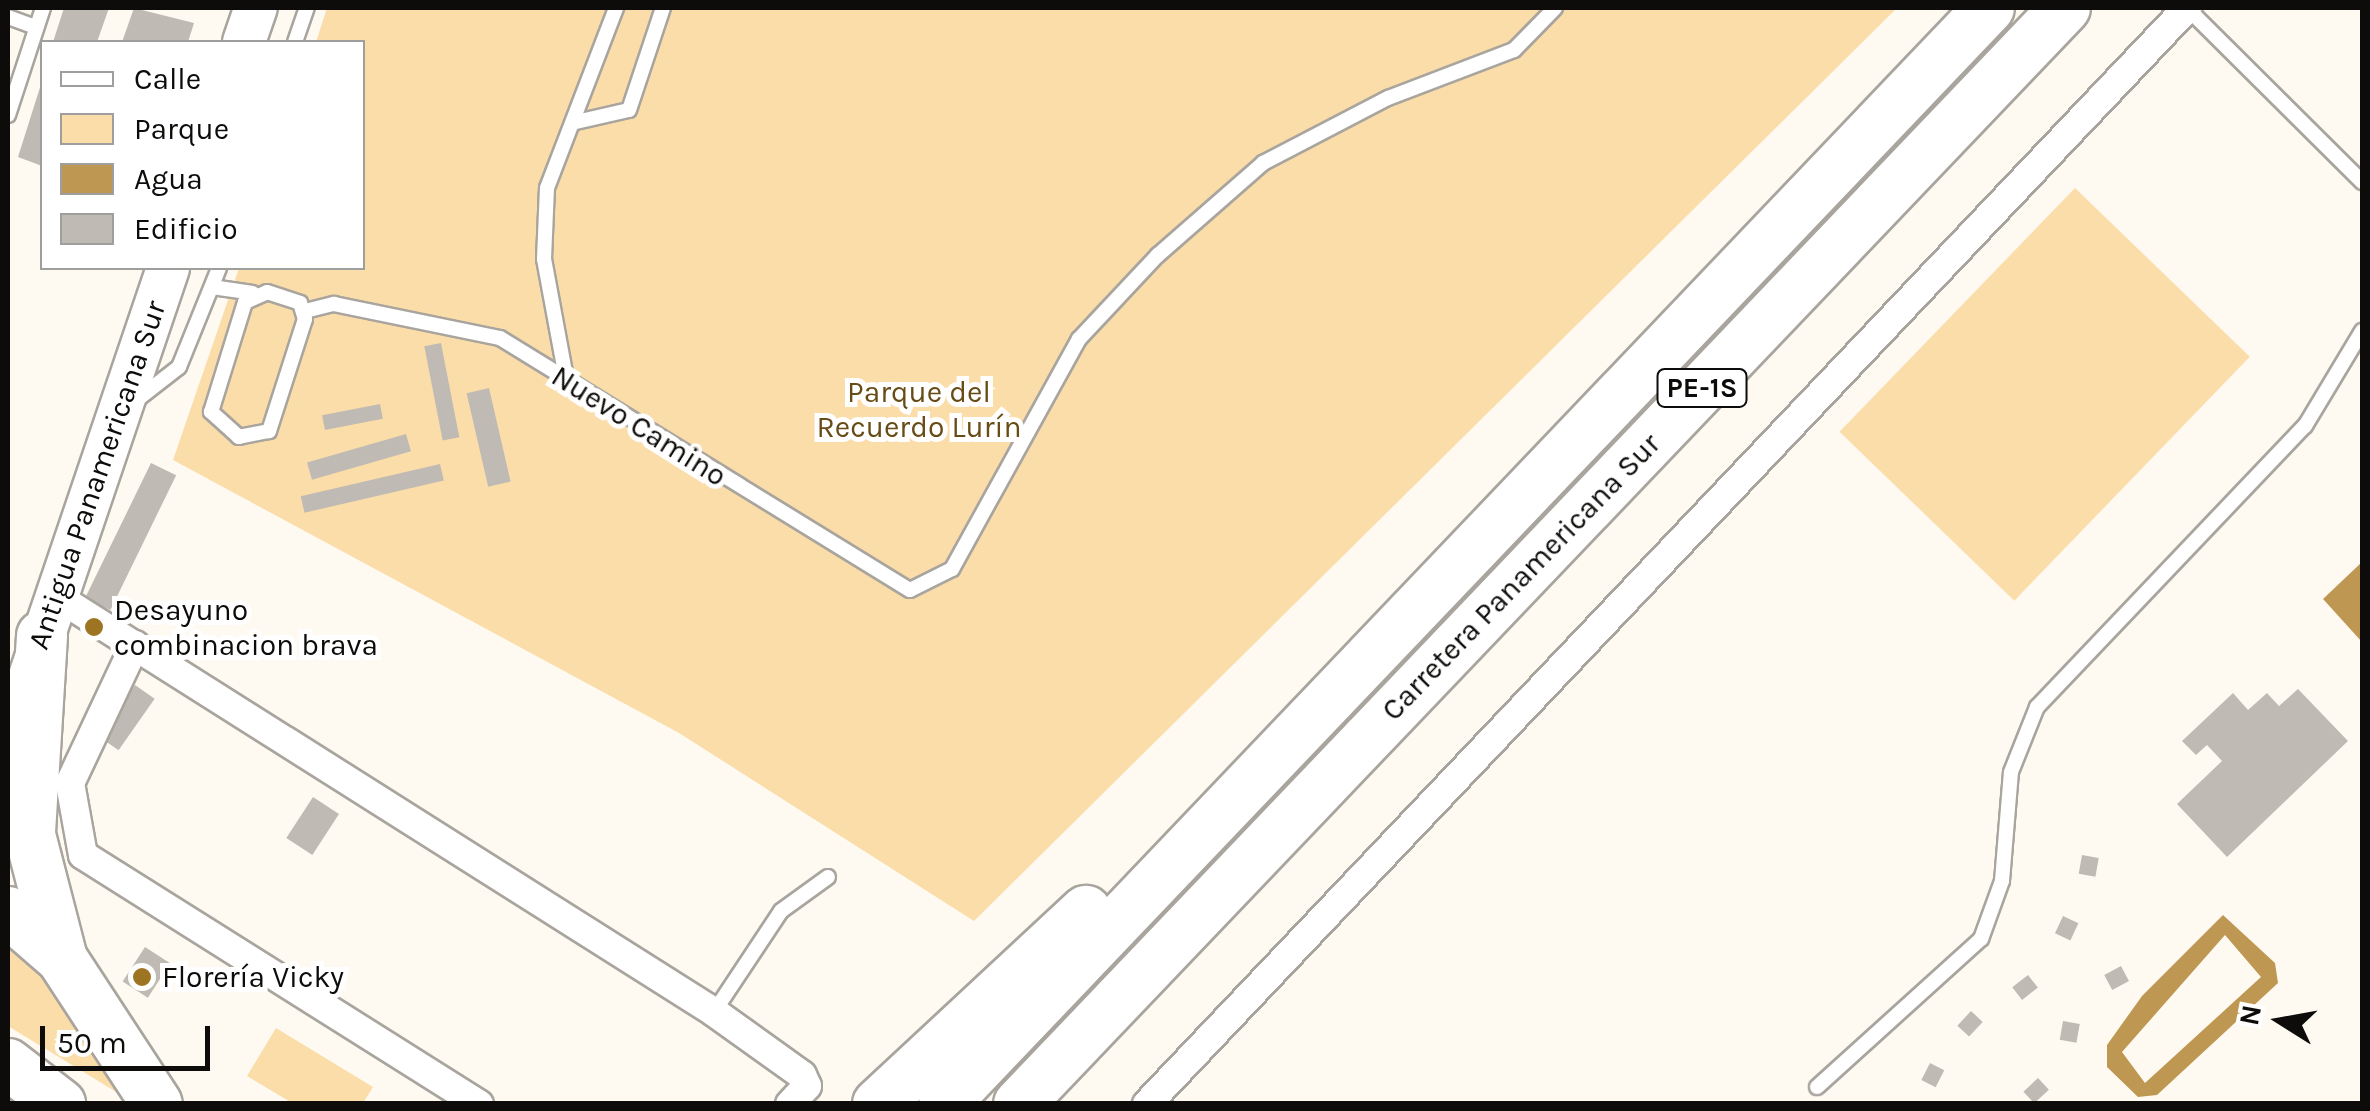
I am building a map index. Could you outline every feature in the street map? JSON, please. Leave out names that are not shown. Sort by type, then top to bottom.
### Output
[{"type":"highway","name":"Carretera Panamericana Sur","points":[[944,1104],[1989,8]]},
{"type":"highway","name":"Carretera Panamericana Sur","points":[[1019,1104],[2065,8]]},
{"type":"highway","points":[[49,616],[30,835],[62,959]]},
{"type":"highway","points":[[878,1104],[1134,868],[1298,735]]},
{"type":"highway","points":[[8,912],[62,959],[157,1104]]},
{"type":"highway","points":[[9,1066],[60,1104]]},
{"type":"main road","points":[[245,40],[256,8]]},
{"type":"main road","name":"Antigua Panamericana Sur","points":[[12,709],[49,616],[167,270]]},
{"type":"street","points":[[1147,1104],[2187,8]]},
{"type":"street","points":[[49,616],[136,645],[714,1012],[802,1075],[806,1086],[790,1104]]},
{"type":"street","points":[[136,645],[70,783],[84,855],[480,1104]]},
{"type":"lane","points":[[8,115],[43,8]]},
{"type":"lane","points":[[296,40],[307,8]]},
{"type":"lane","points":[[567,384],[544,259],[548,188],[616,8]]},
{"type":"lane","points":[[576,122],[629,110],[664,8]]},
{"type":"lane","name":"Nuevo Camino","points":[[305,311],[334,304],[500,338],[567,384],[910,590],[952,569],[1080,339],[1158,254],[1263,163],[1388,98],[1514,50],[1555,8]]},
{"type":"lane","points":[[2187,8],[2362,182]]},
{"type":"lane","points":[[8,17],[36,27]]},
{"type":"lane","points":[[117,416],[179,367],[218,270]]},
{"type":"lane","points":[[212,287],[287,296],[305,311],[269,431],[239,437],[211,412],[253,293]]},
{"type":"lane","points":[[1817,1086],[1981,939],[2002,882],[2011,772],[2037,707],[2305,426],[2362,331]]},
{"type":"lane","points":[[714,1012],[781,911],[828,877]]},
{"type":"green space","name":"Parque del Recuerdo Lurín","points":[[327,8],[1897,8],[974,921],[679,733],[173,460],[238,270],[365,270],[365,40],[317,40]]},
{"type":"green space","points":[[2075,188],[2250,357],[2014,601],[1840,432]]},
{"type":"green space","points":[[8,930],[18,937],[131,1101],[8,1026]]},
{"type":"green space","points":[[276,1028],[373,1087],[363,1103],[292,1103],[247,1076]]},
{"type":"water","points":[[2362,562],[2362,642],[2323,599]]},
{"type":"water","points":[[2223,915],[2275,963],[2278,983],[2157,1095],[2138,1097],[2107,1067],[2107,1045],[2142,996]],"holes":[[[2225,935],[2261,977],[2145,1083],[2122,1052]]]},
{"type":"building","points":[[64,8],[109,8],[98,40],[54,40]]},
{"type":"building","points":[[134,8],[194,23],[189,40],[123,40]]},
{"type":"building","points":[[40,87],[40,165],[18,157]]},
{"type":"building","points":[[441,343],[459,437],[443,440],[424,346]]},
{"type":"building","points":[[489,388],[511,482],[488,487],[467,393]]},
{"type":"building","points":[[380,404],[383,419],[325,430],[322,415]]},
{"type":"building","points":[[406,434],[411,451],[312,480],[307,462]]},
{"type":"building","points":[[151,463],[176,475],[110,610],[85,598]]},
{"type":"building","points":[[440,464],[444,481],[304,513],[301,496]]},
{"type":"building","points":[[135,685],[155,699],[119,750],[99,737]]},
{"type":"building","points":[[2298,689],[2348,741],[2227,857],[2177,804],[2222,761],[2207,745],[2196,755],[2182,741],[2233,693],[2248,710],[2267,693],[2279,706]]},
{"type":"building","points":[[313,797],[339,814],[312,855],[286,838]]},
{"type":"building","points":[[2082,855],[2099,858],[2095,877],[2079,874]]},
{"type":"building","points":[[2063,916],[2078,923],[2070,940],[2055,933]]},
{"type":"building","points":[[145,947],[170,963],[148,998],[123,981]]},
{"type":"building","points":[[2121,966],[2129,981],[2112,990],[2104,975]]},
{"type":"building","points":[[2028,975],[2038,988],[2022,1000],[2012,987]]},
{"type":"building","points":[[1971,1011],[1983,1022],[1969,1037],[1957,1026]]},
{"type":"building","points":[[2063,1021],[2080,1024],[2076,1043],[2060,1040]]},
{"type":"building","points":[[1930,1063],[1944,1070],[1936,1087],[1921,1080]]},
{"type":"building","points":[[2038,1078],[2049,1090],[2034,1103],[2023,1092]]},
{"type":"place","name":"Desayuno combinacion brava","points":[[94,627]]},
{"type":"place","name":"Florería Vicky","points":[[142,977]]}]
